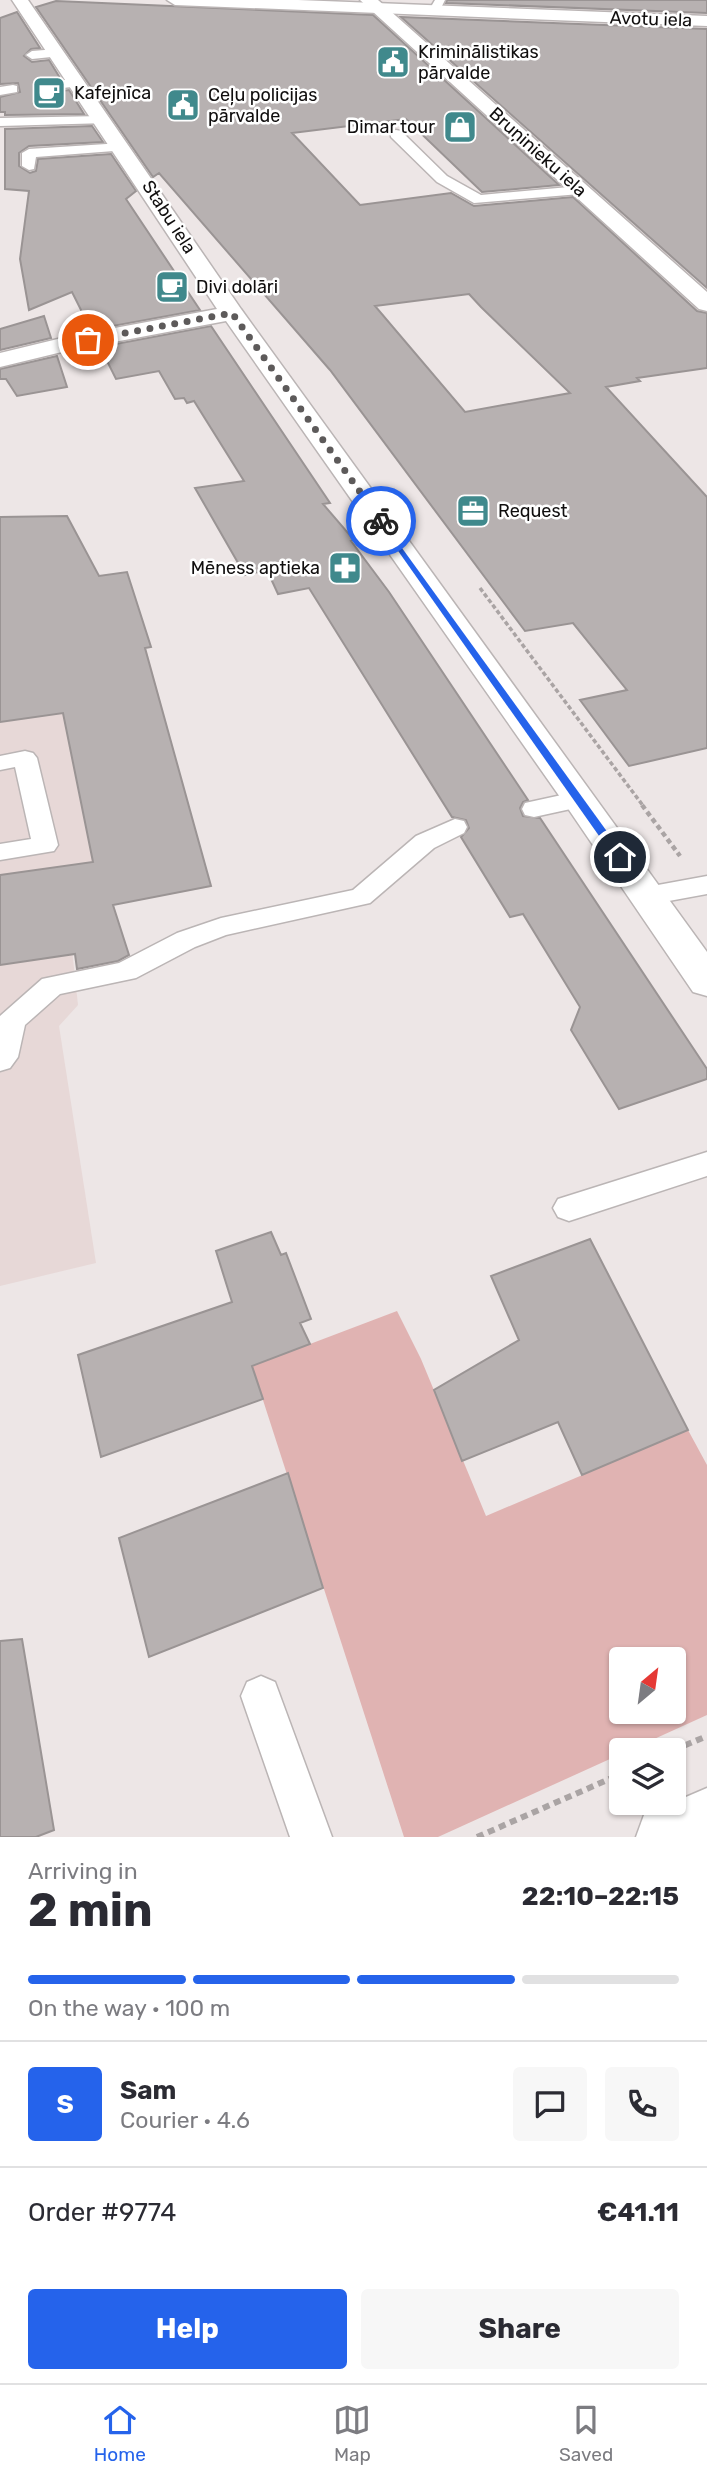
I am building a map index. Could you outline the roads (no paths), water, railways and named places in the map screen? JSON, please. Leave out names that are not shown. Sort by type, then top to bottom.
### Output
[{"type":"street","name":"Stabu iela","points":[[20,0],[45,54],[65,84],[103,120],[232,313],[580,799],[707,982]]},
{"type":"street","name":"Avotu iela","points":[[175,0],[438,5],[707,21]]},
{"type":"street","name":"Bruņinieku iela","points":[[372,4],[707,304]]},
{"type":"street","points":[[0,360],[66,344],[232,313]]},
{"type":"street","points":[[666,1837],[707,1818]]},
{"type":"lane","points":[[0,122],[103,120]]},
{"type":"lane","points":[[396,134],[442,179],[479,200],[580,190]]},
{"type":"lane","points":[[29,166],[29,153],[122,147]]},
{"type":"lane","points":[[0,763],[25,758],[46,845],[0,852]]},
{"type":"lane","points":[[534,809],[580,799]]},
{"type":"lane","points":[[0,1060],[4,1057],[12,1020],[52,986],[125,971],[186,940],[221,927],[361,897],[425,842],[455,827]]},
{"type":"lane","points":[[646,896],[707,885]]},
{"type":"lane","points":[[569,1208],[707,1164]]},
{"type":"lane","points":[[261,1696],[311,1837]]},
{"type":"place","name":"Kriminālistikas pārvalde","points":[[393,62]]},
{"type":"place","name":"Kafejnīca","points":[[49,93]]},
{"type":"place","name":"Ceļu policijas pārvalde","points":[[183,105]]},
{"type":"place","name":"Dimar tour","points":[[460,127]]},
{"type":"place","name":"Divi dolāri","points":[[172,287]]},
{"type":"place","name":"Request","points":[[473,511]]},
{"type":"place","name":"Mēness aptieka","points":[[345,568]]}]
